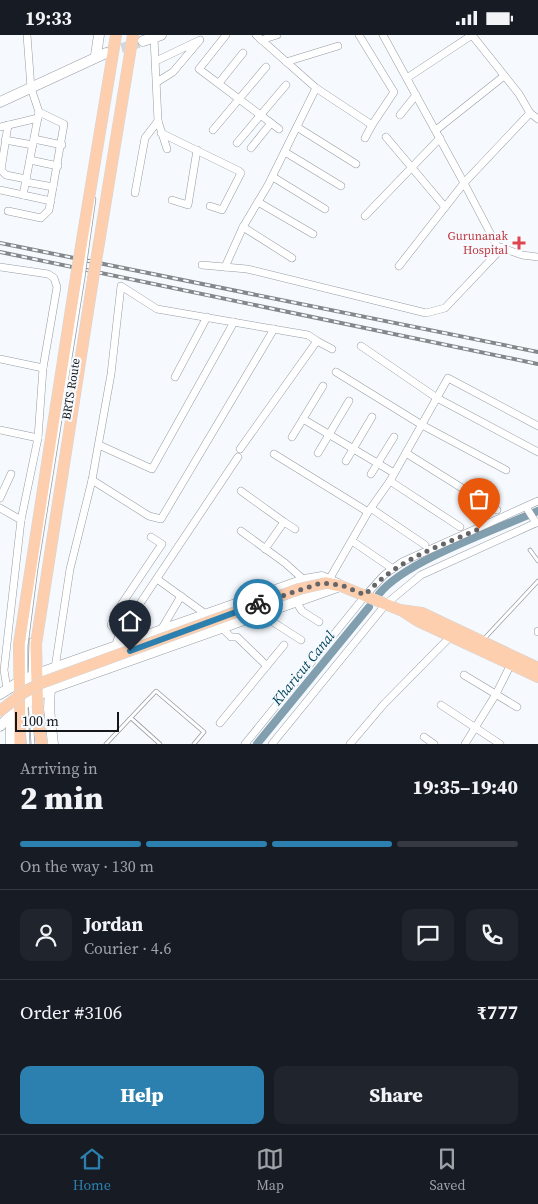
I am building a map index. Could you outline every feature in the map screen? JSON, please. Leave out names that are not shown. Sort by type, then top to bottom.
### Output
[{"type":"main road","points":[[21,705],[36,644],[90,248],[116,35]]},
{"type":"main road","points":[[21,705],[28,678],[19,644],[90,248],[138,38]]},
{"type":"main road","points":[[20,744],[22,693],[41,683],[299,589],[328,581],[400,610],[418,621],[451,636],[538,668]]},
{"type":"main road","points":[[400,610],[422,613],[483,641],[538,677]]},
{"type":"main road","points":[[21,705],[38,722],[42,744]]},
{"type":"street","points":[[23,195],[38,115],[31,88],[27,35]]},
{"type":"street","points":[[0,102],[101,54],[99,35]]},
{"type":"street","points":[[226,35],[199,69],[279,129]]},
{"type":"street","points":[[258,37],[277,35]]},
{"type":"street","points":[[359,35],[394,92],[365,138]]},
{"type":"street","points":[[383,35],[497,246],[522,255],[538,257]]},
{"type":"street","points":[[407,78],[472,35],[519,94],[530,113],[538,119]]},
{"type":"street","points":[[138,38],[158,36],[156,61],[158,121],[167,149]]},
{"type":"street","points":[[258,37],[316,88],[372,125]]},
{"type":"street","points":[[156,61],[203,39],[173,72],[157,82]]},
{"type":"street","points":[[286,62],[338,45]]},
{"type":"street","points":[[219,83],[244,53]]},
{"type":"street","points":[[213,130],[266,67]]},
{"type":"street","points":[[436,130],[504,76]]},
{"type":"street","points":[[237,143],[286,85]]},
{"type":"street","points":[[225,267],[243,227],[273,177],[316,88]]},
{"type":"street","points":[[400,115],[416,95]]},
{"type":"street","points":[[399,266],[464,183],[530,113]]},
{"type":"street","points":[[0,127],[38,115],[64,124],[62,145],[49,210],[41,218],[8,211]]},
{"type":"street","points":[[135,193],[145,138],[158,121]]},
{"type":"street","points":[[251,147],[271,123]]},
{"type":"street","points":[[8,125],[1,170],[6,175],[53,187]]},
{"type":"street","points":[[298,127],[356,164]]},
{"type":"street","points":[[161,133],[237,169],[241,173],[222,210],[210,206]]},
{"type":"street","points":[[386,137],[445,207]]},
{"type":"street","points":[[365,216],[440,138]]},
{"type":"street","points":[[6,140],[62,145]]},
{"type":"street","points":[[172,200],[188,205],[197,150]]},
{"type":"street","points":[[285,152],[341,186]]},
{"type":"street","points":[[30,160],[58,166]]},
{"type":"street","points":[[273,177],[325,209]]},
{"type":"street","points":[[0,191],[50,201]]},
{"type":"street","points":[[258,202],[312,234]]},
{"type":"street","points":[[243,227],[292,257]]},
{"type":"street","points":[[202,265],[247,269],[360,295],[426,313],[445,308],[502,248]]},
{"type":"street","points":[[0,267],[48,274],[56,281],[57,287],[43,368],[38,438],[21,520],[4,670],[4,691],[28,678],[55,668],[304,580],[322,577],[328,581],[370,510],[390,481],[448,378],[538,426]]},
{"type":"street","points":[[53,744],[49,689],[55,668],[70,569],[99,445],[111,374],[121,286],[157,309],[308,335],[332,349]]},
{"type":"street","points":[[175,377],[206,317]]},
{"type":"street","points":[[99,445],[152,469],[234,322]]},
{"type":"street","points":[[92,479],[148,516],[161,519],[274,329]]},
{"type":"street","points":[[240,449],[317,341]]},
{"type":"street","points":[[360,347],[437,398],[538,451]]},
{"type":"street","points":[[0,359],[43,368]]},
{"type":"street","points":[[336,372],[422,425],[506,470]]},
{"type":"street","points":[[292,437],[323,386]]},
{"type":"street","points":[[318,453],[348,401]]},
{"type":"street","points":[[346,461],[372,417]]},
{"type":"street","points":[[303,419],[394,473]]},
{"type":"street","points":[[0,430],[38,438]]},
{"type":"street","points":[[371,474],[394,437]]},
{"type":"street","points":[[406,453],[498,510]]},
{"type":"street","points":[[274,454],[370,510],[425,545]]},
{"type":"street","points":[[115,647],[119,635],[238,457]]},
{"type":"street","points":[[0,498],[11,473]]},
{"type":"street","points":[[390,481],[460,527]]},
{"type":"street","points":[[242,491],[295,529]]},
{"type":"street","points":[[245,744],[365,595],[393,569],[402,562],[538,501]]},
{"type":"street","points":[[272,744],[386,604],[421,575],[537,523],[526,507]]},
{"type":"street","points":[[0,508],[21,520]]},
{"type":"street","points":[[266,549],[284,521]]},
{"type":"street","points":[[242,531],[304,580]]},
{"type":"street","points":[[119,635],[111,625],[115,614],[162,544],[151,537]]},
{"type":"street","points":[[352,541],[393,569]]},
{"type":"street","points":[[157,579],[207,615]]},
{"type":"street","points":[[0,726],[21,705],[49,689],[263,611],[341,585]]},
{"type":"street","points":[[160,631],[181,596]]},
{"type":"street","points":[[295,600],[302,611],[318,622]]},
{"type":"street","points":[[263,611],[273,622],[301,640]]},
{"type":"street","points":[[221,627],[231,637],[237,637],[267,666]]},
{"type":"street","points":[[350,744],[384,705],[451,636]]},
{"type":"street","points":[[220,723],[284,645]]},
{"type":"street","points":[[465,744],[496,694],[513,660]]},
{"type":"street","points":[[464,675],[517,707]]},
{"type":"street","points":[[11,744],[21,705]]},
{"type":"street","points":[[442,705],[500,744]]},
{"type":"street","points":[[424,737],[434,744]]},
{"type":"lane","points":[[98,180],[121,35]]},
{"type":"lane","points":[[90,248],[128,35]]},
{"type":"lane","points":[[90,248],[96,190]]},
{"type":"lane","points":[[530,550],[538,561]]},
{"type":"lane","points":[[483,641],[538,581]]},
{"type":"lane","points":[[106,744],[156,691],[204,732],[194,744]]},
{"type":"lane","points":[[21,705],[28,744]]},
{"type":"lane","points":[[21,705],[33,744]]},
{"type":"lane","points":[[130,718],[160,744]]},
{"type":"waterway","name":"Kharicut Canal","points":[[379,594],[392,582],[430,558],[538,511]]},
{"type":"waterway","name":"Kharicut Canal","points":[[257,744],[369,607]]},
{"type":"tunnel","points":[[107,52],[139,43]]},
{"type":"railway","points":[[0,243],[538,352]]},
{"type":"railway","points":[[0,252],[538,364]]},
{"type":"way so far","points":[[258,604],[321,583],[341,585],[365,595],[384,575],[402,562],[479,529]]},
{"type":"place","name":"Gurunanak Hospital","points":[[519,243]]},
{"type":"route","points":[[130,651],[258,604]]}]
